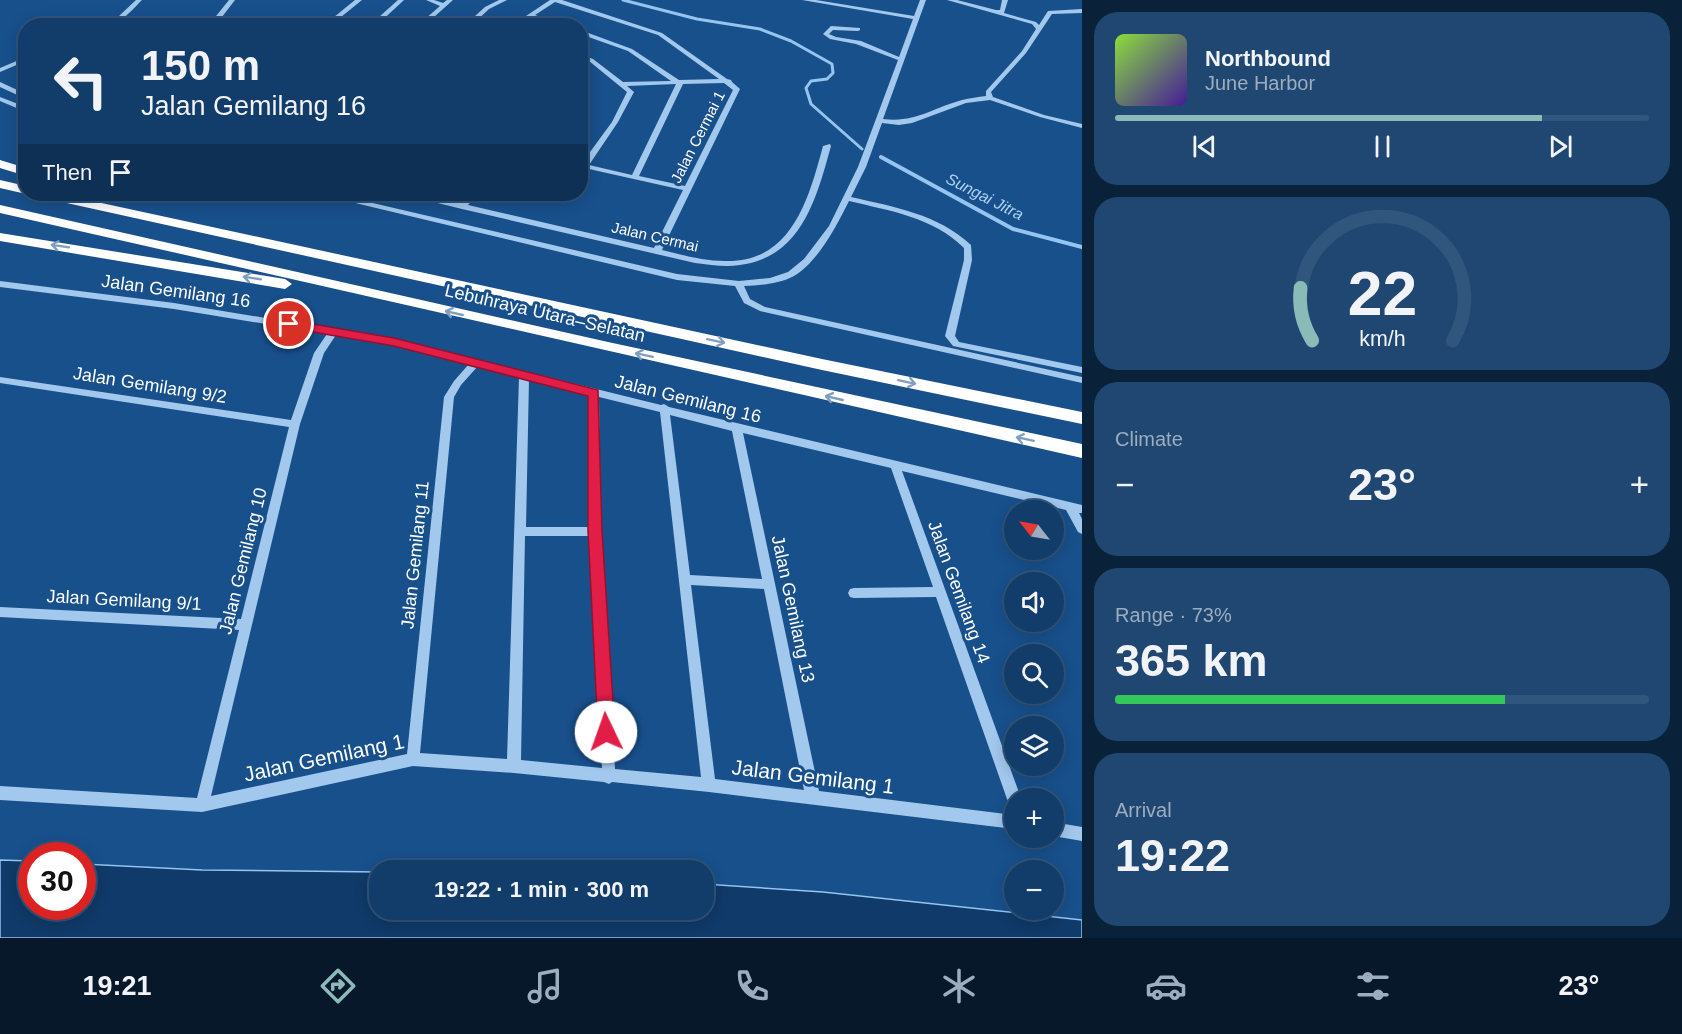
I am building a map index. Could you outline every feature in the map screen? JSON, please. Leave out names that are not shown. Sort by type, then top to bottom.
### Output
[{"type":"highway","points":[[0,164],[18,170]]},
{"type":"highway","points":[[0,184],[18,188]]},
{"type":"highway","name":"Lebuhraya Utara–Selatan","points":[[76,201],[421,274],[617,320],[1082,418]]},
{"type":"highway","points":[[128,201],[358,254],[421,274]]},
{"type":"highway","name":"Lebuhraya Utara–Selatan","points":[[0,209],[342,285],[393,299],[1082,451]]},
{"type":"highway","points":[[0,237],[331,292],[393,299]]},
{"type":"street","points":[[125,0],[139,0]]},
{"type":"street","points":[[119,18],[139,0]]},
{"type":"street","points":[[217,18],[231,0]]},
{"type":"street","points":[[336,18],[359,0]]},
{"type":"street","points":[[381,18],[401,0]]},
{"type":"street","points":[[429,0],[443,5]]},
{"type":"street","points":[[429,18],[450,0]]},
{"type":"street","points":[[476,18],[487,8],[504,0]]},
{"type":"street","points":[[525,18],[555,0]]},
{"type":"street","name":"Jalan Cermai 1","points":[[555,0],[660,34],[729,81],[737,89],[657,251]]},
{"type":"street","points":[[805,0],[916,18]]},
{"type":"street","points":[[369,201],[608,262],[677,277],[739,284],[771,281],[790,274],[807,261],[833,225],[862,167],[923,0]]},
{"type":"street","points":[[950,0],[1034,23],[1039,29]]},
{"type":"street","points":[[996,12],[1002,12],[1005,0]]},
{"type":"street","points":[[990,98],[988,92],[1024,52],[1050,12],[1082,11]]},
{"type":"street","points":[[529,15],[538,18]]},
{"type":"street","points":[[858,29],[831,28],[826,34],[830,38],[853,41],[879,53],[901,59]]},
{"type":"street","points":[[588,35],[630,50],[680,84]]},
{"type":"street","points":[[588,61],[628,88],[630,96],[588,157]]},
{"type":"street","points":[[0,70],[18,62]]},
{"type":"street","points":[[623,84],[729,81]]},
{"type":"street","points":[[0,84],[18,93]]},
{"type":"street","points":[[635,177],[680,84]]},
{"type":"street","points":[[878,120],[912,121],[965,101],[990,98],[1042,116],[1082,126]]},
{"type":"street","points":[[0,99],[18,107]]},
{"type":"street","name":"Jalan Cermai","points":[[439,201],[657,251],[728,265],[747,263],[775,251],[803,219],[817,188],[827,146]]},
{"type":"street","points":[[588,167],[687,189]]},
{"type":"street","points":[[846,198],[900,212],[946,229],[968,247],[968,260],[950,336],[956,344],[1082,370]]},
{"type":"street","points":[[462,207],[468,201]]},
{"type":"street","name":"Jalan Gemilang 16","points":[[0,284],[174,306],[394,342],[737,428],[1076,508]]},
{"type":"street","points":[[739,284],[742,298],[749,304],[763,309],[1082,380]]},
{"type":"street","name":"Jalan Gemilang 10","points":[[202,805],[296,424],[319,353],[334,331]]},
{"type":"street","name":"Jalan Gemilang 11","points":[[412,759],[449,398],[457,383],[475,364]]},
{"type":"street","points":[[514,766],[524,376]]},
{"type":"street","name":"Jalan Gemilang 9/2","points":[[0,380],[296,424]]},
{"type":"street","points":[[594,393],[595,531],[609,777]]},
{"type":"street","points":[[664,408],[709,785]]},
{"type":"street","name":"Jalan Gemilang 13","points":[[737,428],[813,798]]},
{"type":"street","name":"Jalan Gemilang 14","points":[[894,465],[1010,788]]},
{"type":"street","points":[[1076,508],[1082,529]]},
{"type":"street","points":[[519,532],[595,531]]},
{"type":"street","points":[[686,580],[770,584]]},
{"type":"street","points":[[854,594],[940,592]]},
{"type":"street","name":"Jalan Gemilang 9/1","points":[[0,612],[246,625]]},
{"type":"street","name":"Jalan Gemilang 1","points":[[0,793],[202,805],[412,759],[514,766],[709,785],[1004,821]]},
{"type":"street","points":[[1064,831],[1082,834]]},
{"type":"water","points":[[0,860],[18,861],[18,920],[96,920],[96,865],[202,870],[369,872],[369,920],[714,920],[714,885],[823,892],[1004,912],[1004,920],[1064,920],[1064,918],[1082,920],[1082,938],[0,938]]},
{"type":"waterway","name":"Sungai Jitra","points":[[623,0],[697,19],[760,29],[791,41],[832,64],[833,73],[827,79],[811,81],[806,88],[811,104],[862,149]]},
{"type":"waterway","name":"Sungai Jitra","points":[[881,157],[1013,229],[1082,247]]},
{"type":"route","points":[[289,324],[394,342],[594,393],[595,531],[606,732]]}]
